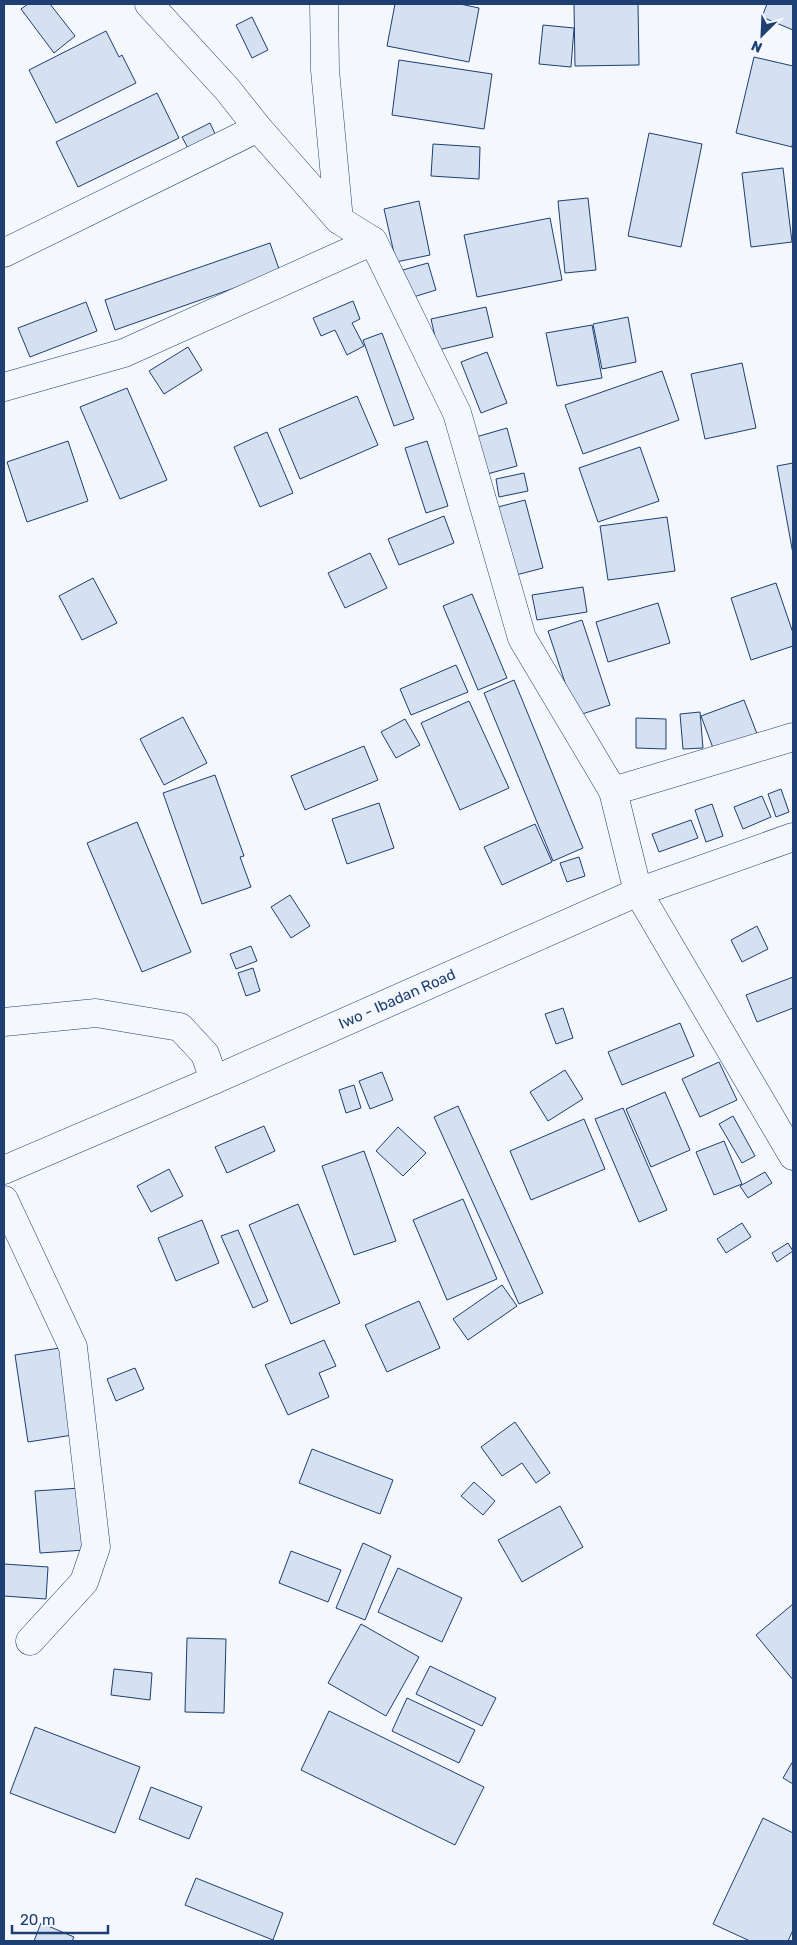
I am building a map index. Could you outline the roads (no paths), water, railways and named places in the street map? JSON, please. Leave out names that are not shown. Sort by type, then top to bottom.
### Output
[{"type":"street","points":[[149,4],[227,89],[258,128],[339,220],[373,241],[457,413],[522,638],[613,791],[638,892],[793,1156]]},
{"type":"street","points":[[324,4],[325,70],[339,220]]},
{"type":"street","points":[[4,253],[258,128]]},
{"type":"street","points":[[4,387],[124,352],[373,241]]},
{"type":"street","points":[[613,791],[793,737]]},
{"type":"street","name":"Iwo - Ibadan Road","points":[[4,1170],[214,1080],[638,892],[793,837]]},
{"type":"street","points":[[4,1022],[96,1013],[180,1026],[205,1054],[214,1080]]},
{"type":"street","points":[[4,1200],[73,1348],[96,1547],[84,1582],[30,1641]]}]
